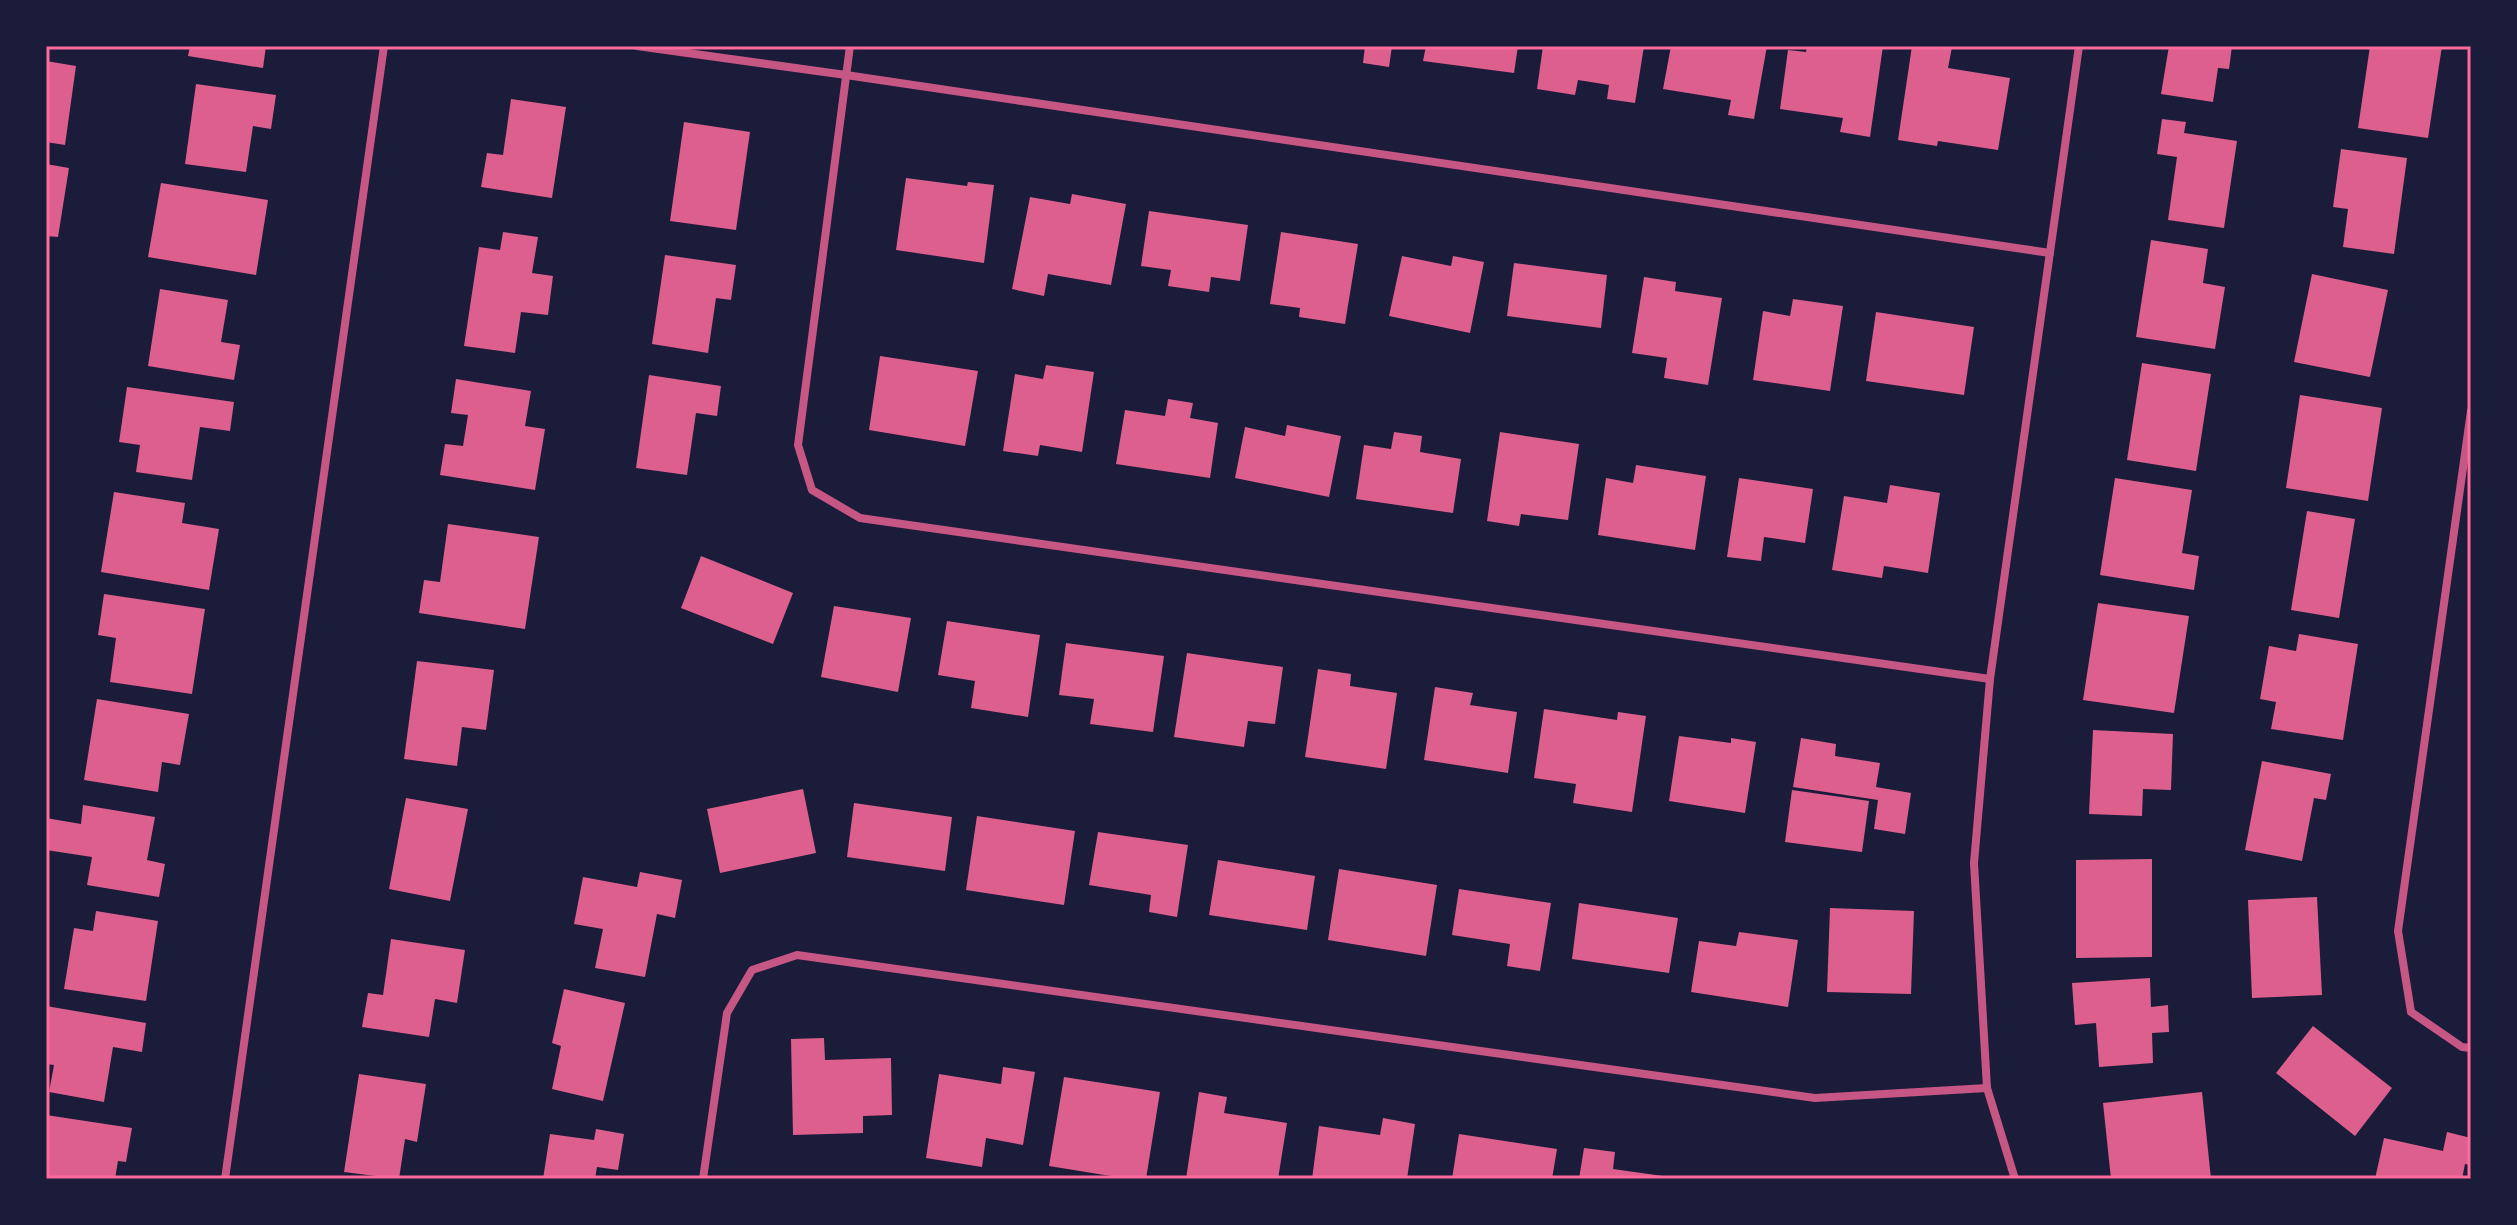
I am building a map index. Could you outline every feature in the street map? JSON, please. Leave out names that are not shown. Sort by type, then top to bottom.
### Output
[{"type":"street","points":[[225,1179],[384,46]]},
{"type":"street","points":[[637,46],[2050,253]]},
{"type":"street","points":[[850,46],[798,445],[812,490],[860,518],[1990,679]]},
{"type":"street","points":[[2015,1179],[1987,1088],[1974,863],[1990,679],[2079,46]]},
{"type":"street","points":[[2471,411],[2398,931],[2411,1012],[2462,1047],[2471,1048]]},
{"type":"street","points":[[703,1179],[727,1013],[752,970],[797,955],[1815,1098],[1987,1088]]},
{"type":"building","points":[[190,46],[266,46],[263,68],[188,56]]},
{"type":"building","points":[[1365,46],[1392,46],[1389,67],[1363,63]]},
{"type":"building","points":[[1426,46],[1518,46],[1514,73],[1423,61]]},
{"type":"building","points":[[1543,46],[1644,46],[1635,103],[1607,99],[1609,85],[1578,80],[1575,95],[1537,89]]},
{"type":"building","points":[[1671,46],[1767,46],[1754,119],[1728,115],[1731,100],[1663,89]]},
{"type":"building","points":[[1807,46],[1883,46],[1870,137],[1840,132],[1843,118],[1780,109],[1788,50],[1806,52]]},
{"type":"building","points":[[1912,46],[1952,47],[1948,68],[2010,78],[1998,150],[1938,141],[1937,146],[1898,140]]},
{"type":"building","points":[[2169,46],[2232,46],[2229,69],[2218,68],[2213,102],[2161,94]]},
{"type":"building","points":[[2370,46],[2442,46],[2428,138],[2358,128]]},
{"type":"building","points":[[46,61],[76,66],[65,145],[46,142]]},
{"type":"building","points":[[196,84],[276,95],[271,129],[253,126],[246,172],[185,164]]},
{"type":"building","points":[[511,99],[566,107],[552,198],[481,187],[487,153],[503,155]]},
{"type":"building","points":[[2162,119],[2186,122],[2184,133],[2237,141],[2224,228],[2168,220],[2177,157],[2157,154]]},
{"type":"building","points":[[684,122],[750,132],[736,230],[670,221]]},
{"type":"building","points":[[2341,149],[2407,158],[2394,254],[2343,247],[2348,209],[2333,207]]},
{"type":"building","points":[[46,164],[69,168],[58,237],[46,236]]},
{"type":"building","points":[[906,178],[967,186],[968,182],[994,185],[984,263],[896,250]]},
{"type":"building","points":[[161,183],[268,200],[256,275],[148,257]]},
{"type":"building","points":[[1072,194],[1126,204],[1111,285],[1048,274],[1044,296],[1012,289],[1030,197],[1070,204]]},
{"type":"building","points":[[1149,211],[1248,225],[1240,281],[1211,277],[1209,292],[1168,286],[1171,270],[1141,266]]},
{"type":"building","points":[[503,232],[538,237],[532,273],[553,276],[548,315],[521,312],[515,353],[464,346],[479,247],[500,250]]},
{"type":"building","points":[[1281,232],[1358,244],[1345,324],[1299,317],[1300,308],[1270,304]]},
{"type":"building","points":[[2151,240],[2208,249],[2203,283],[2225,287],[2215,349],[2136,337]]},
{"type":"building","points":[[665,255],[736,265],[731,300],[716,298],[708,353],[652,344]]},
{"type":"building","points":[[1402,256],[1451,266],[1453,256],[1484,262],[1470,333],[1389,316]]},
{"type":"building","points":[[1514,263],[1607,275],[1601,328],[1507,316]]},
{"type":"building","points":[[2312,274],[2388,290],[2370,377],[2294,362]]},
{"type":"building","points":[[1644,277],[1676,282],[1675,291],[1722,298],[1708,385],[1664,378],[1667,358],[1632,353]]},
{"type":"building","points":[[160,289],[228,300],[221,342],[240,345],[234,380],[148,366]]},
{"type":"building","points":[[1793,299],[1843,306],[1830,391],[1753,380],[1763,311],[1790,316]]},
{"type":"building","points":[[1876,312],[1974,327],[1964,395],[1866,381]]},
{"type":"building","points":[[880,356],[978,371],[965,446],[869,430]]},
{"type":"building","points":[[2142,363],[2211,374],[2196,471],[2127,460]]},
{"type":"building","points":[[1046,365],[1094,372],[1082,452],[1040,445],[1038,456],[1003,451],[1015,374],[1043,379]]},
{"type":"building","points":[[649,375],[721,386],[717,416],[696,413],[687,475],[636,468]]},
{"type":"building","points":[[456,379],[531,391],[525,426],[545,429],[535,490],[440,475],[445,444],[463,446],[468,415],[451,413]]},
{"type":"building","points":[[127,387],[234,402],[230,431],[200,427],[192,480],[136,472],[140,445],[119,442]]},
{"type":"building","points":[[2300,395],[2382,408],[2368,501],[2286,488]]},
{"type":"building","points":[[1168,399],[1193,403],[1190,418],[1218,423],[1210,478],[1116,464],[1125,410],[1165,416]]},
{"type":"building","points":[[1287,425],[1341,436],[1329,497],[1235,478],[1245,427],[1285,436]]},
{"type":"building","points":[[1394,432],[1422,436],[1420,452],[1461,459],[1453,513],[1356,499],[1364,445],[1391,449]]},
{"type":"building","points":[[1500,432],[1579,444],[1568,520],[1521,514],[1519,526],[1487,521]]},
{"type":"building","points":[[1636,465],[1706,476],[1695,550],[1598,535],[1606,478],[1633,483]]},
{"type":"building","points":[[1739,478],[1813,489],[1805,543],[1764,537],[1761,561],[1727,557]]},
{"type":"building","points":[[2115,478],[2192,490],[2182,553],[2199,556],[2194,590],[2100,575]]},
{"type":"building","points":[[1890,485],[1940,493],[1928,573],[1884,566],[1882,578],[1832,570],[1844,496],[1887,503]]},
{"type":"building","points":[[114,492],[185,503],[182,523],[219,529],[209,590],[101,572]]},
{"type":"building","points":[[2307,511],[2355,519],[2339,618],[2291,610]]},
{"type":"building","points":[[448,524],[539,537],[525,629],[419,613],[424,580],[440,582]]},
{"type":"building","points":[[701,556],[793,593],[773,644],[681,608]]},
{"type":"building","points":[[104,594],[205,609],[192,694],[110,682],[116,638],[98,635]]},
{"type":"building","points":[[2098,603],[2189,616],[2174,713],[2083,700]]},
{"type":"building","points":[[834,606],[911,618],[898,692],[821,677]]},
{"type":"building","points":[[947,621],[1040,635],[1028,717],[971,708],[975,681],[938,675]]},
{"type":"building","points":[[2299,634],[2358,644],[2343,740],[2271,729],[2276,702],[2260,699],[2269,646],[2296,651]]},
{"type":"building","points":[[1066,643],[1164,656],[1153,732],[1090,724],[1094,699],[1059,695]]},
{"type":"building","points":[[1187,653],[1283,667],[1275,724],[1248,721],[1244,747],[1174,737]]},
{"type":"building","points":[[417,661],[494,670],[486,730],[462,727],[457,766],[404,759]]},
{"type":"building","points":[[1318,669],[1351,674],[1350,686],[1397,693],[1386,769],[1305,757]]},
{"type":"building","points":[[1435,687],[1473,693],[1470,705],[1517,712],[1508,773],[1424,760]]},
{"type":"building","points":[[97,699],[189,714],[180,765],[162,762],[158,792],[84,780]]},
{"type":"building","points":[[1544,709],[1617,720],[1618,712],[1646,716],[1632,812],[1573,803],[1576,784],[1534,778]]},
{"type":"building","points":[[2093,730],[2173,734],[2171,790],[2143,789],[2142,816],[2089,814]]},
{"type":"building","points":[[1679,736],[1731,743],[1731,738],[1756,742],[1745,813],[1669,801]]},
{"type":"building","points":[[1801,738],[1836,744],[1835,756],[1880,763],[1876,787],[1911,793],[1905,834],[1874,829],[1878,800],[1793,787]]},
{"type":"building","points":[[2262,761],[2331,774],[2326,800],[2314,798],[2302,861],[2245,850]]},
{"type":"building","points":[[803,789],[816,853],[720,873],[707,809]]},
{"type":"building","points":[[1792,790],[1869,801],[1862,852],[1785,842]]},
{"type":"building","points":[[406,798],[468,809],[450,901],[389,889]]},
{"type":"building","points":[[854,803],[952,817],[945,871],[847,857]]},
{"type":"building","points":[[83,805],[155,817],[147,860],[165,864],[159,897],[87,885],[92,857],[46,850],[46,818],[81,824]]},
{"type":"building","points":[[977,816],[1075,831],[1064,905],[966,890]]},
{"type":"building","points":[[1098,832],[1188,845],[1177,917],[1149,912],[1151,895],[1089,885]]},
{"type":"building","points":[[2152,859],[2152,957],[2076,958],[2076,860]]},
{"type":"building","points":[[1218,860],[1315,876],[1307,930],[1209,915]]},
{"type":"building","points":[[1339,869],[1437,885],[1426,956],[1328,940]]},
{"type":"building","points":[[640,872],[682,880],[675,918],[657,914],[645,977],[595,968],[603,929],[574,924],[583,877],[637,887]]},
{"type":"building","points":[[1459,889],[1551,903],[1540,971],[1507,966],[1510,944],[1452,935]]},
{"type":"building","points":[[2317,897],[2322,995],[2252,998],[2248,900]]},
{"type":"building","points":[[1579,903],[1678,918],[1669,973],[1572,959]]},
{"type":"building","points":[[1830,908],[1914,911],[1911,994],[1827,992]]},
{"type":"building","points":[[96,911],[158,921],[146,1001],[64,989],[74,928],[93,931]]},
{"type":"building","points":[[1739,932],[1798,940],[1788,1007],[1691,992],[1699,941],[1736,946]]},
{"type":"building","points":[[391,939],[465,950],[457,1003],[435,999],[429,1037],[362,1027],[368,993],[383,995]]},
{"type":"building","points":[[2150,978],[2151,1007],[2168,1005],[2169,1032],[2152,1033],[2153,1063],[2099,1067],[2096,1023],[2075,1025],[2072,983]]},
{"type":"building","points":[[564,989],[625,1003],[603,1101],[552,1089],[561,1046],[552,1043]]},
{"type":"building","points":[[46,1006],[146,1023],[142,1052],[113,1047],[104,1102],[49,1092],[54,1065],[46,1064]]},
{"type":"building","points":[[2313,1026],[2392,1088],[2355,1136],[2276,1073]]},
{"type":"building","points":[[824,1038],[825,1060],[891,1058],[892,1115],[863,1116],[863,1133],[793,1135],[791,1039]]},
{"type":"building","points":[[1003,1067],[1035,1072],[1023,1145],[986,1138],[982,1167],[926,1158],[939,1074],[1001,1084]]},
{"type":"building","points":[[359,1074],[426,1084],[417,1142],[405,1139],[399,1179],[344,1172]]},
{"type":"building","points":[[1064,1077],[1160,1092],[1146,1179],[1049,1166]]},
{"type":"building","points":[[1199,1092],[1227,1097],[1224,1113],[1287,1123],[1278,1179],[1186,1179]]},
{"type":"building","points":[[2202,1092],[2211,1179],[2111,1179],[2103,1103]]},
{"type":"building","points":[[46,1115],[132,1128],[126,1162],[118,1161],[115,1179],[46,1179]]},
{"type":"building","points":[[1383,1118],[1415,1124],[1407,1179],[1312,1179],[1319,1126],[1380,1135]]},
{"type":"building","points":[[596,1129],[624,1134],[618,1170],[597,1167],[595,1179],[543,1179],[550,1134],[594,1140]]},
{"type":"building","points":[[2447,1132],[2471,1138],[2471,1165],[2465,1164],[2462,1179],[2375,1179],[2384,1138],[2443,1151]]},
{"type":"building","points":[[1459,1134],[1557,1149],[1552,1179],[1452,1179]]},
{"type":"building","points":[[1584,1148],[1615,1152],[1613,1169],[1670,1177],[1579,1179]]}]
